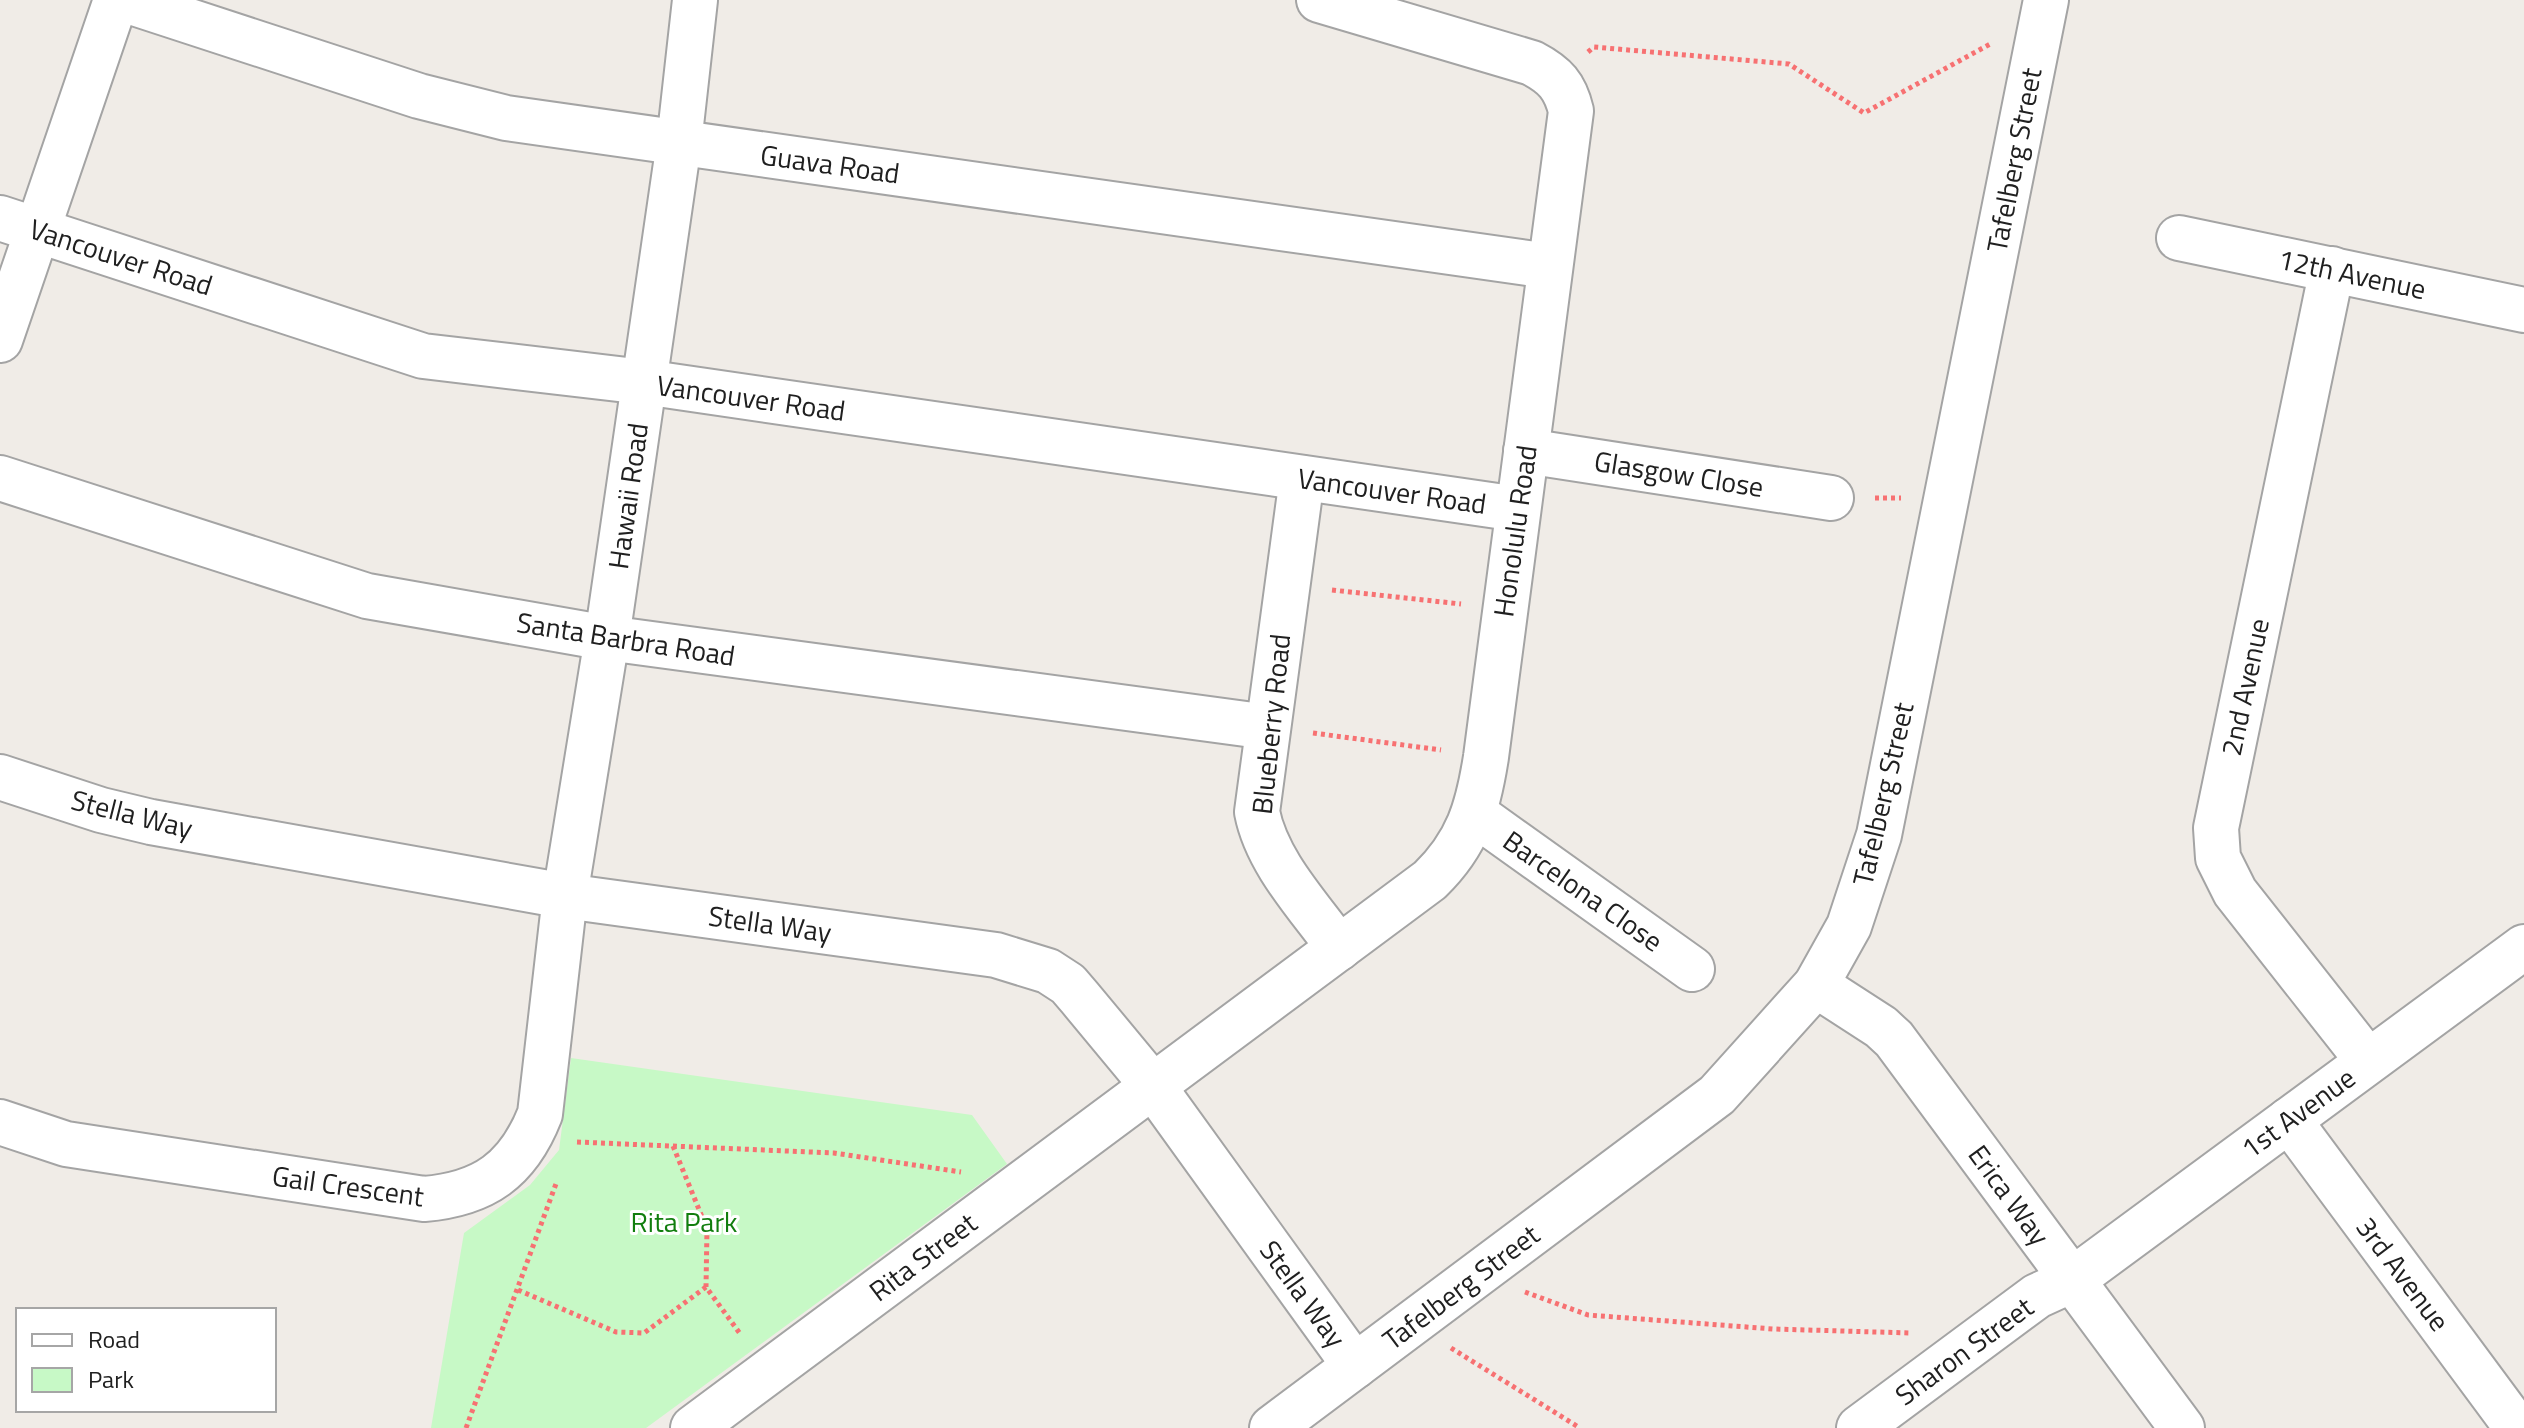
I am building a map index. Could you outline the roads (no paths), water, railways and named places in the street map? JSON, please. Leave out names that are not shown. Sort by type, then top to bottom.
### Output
[{"type":"street","points":[[0,340],[19,224],[116,0]]},
{"type":"street","name":"Guava Road","points":[[125,0],[463,109],[506,118],[1549,266]]},
{"type":"street","name":"Hawaii Road","points":[[565,896],[607,638],[679,143],[695,0]]},
{"type":"street","name":"Honolulu Road","points":[[1153,1086],[1438,873],[1455,853],[1475,814],[1486,757],[1549,266],[1571,124],[1568,98],[1557,78],[1532,63],[1319,0]]},
{"type":"street","name":"Tafelberg Street","points":[[1272,1428],[1717,1095],[1816,985],[1849,926],[1879,835],[2046,0]]},
{"type":"street","name":"Vancouver Road","points":[[19,224],[423,356],[644,382],[1518,509]]},
{"type":"street","name":"12th Avenue","points":[[2179,238],[2524,310]]},
{"type":"street","name":"2nd Avenue","points":[[2332,269],[2216,839],[2218,858],[2235,892],[2368,1061]]},
{"type":"street","name":"Glasgow Close","points":[[1526,451],[1831,498]]},
{"type":"street","name":"Santa Barbra Road","points":[[0,478],[367,596],[607,638],[1268,727]]},
{"type":"street","name":"Blueberry Road","points":[[1302,478],[1257,812],[1261,830],[1283,870],[1339,948]]},
{"type":"street","name":"Stella Way","points":[[0,777],[101,810],[151,822],[565,896],[996,955],[1048,971],[1068,984],[1153,1086],[1355,1366]]},
{"type":"street","name":"Barcelona Close","points":[[1475,814],[1692,969]]},
{"type":"street","name":"Gail Crescent","points":[[0,1122],[66,1144],[424,1199],[449,1197],[473,1190],[494,1178],[515,1159],[531,1136],[540,1114],[565,896]]},
{"type":"street","name":"1st Avenue","points":[[2072,1280],[2524,947]]},
{"type":"street","name":"Erica Way","points":[[1816,985],[1881,1027],[1894,1039],[2182,1428]]},
{"type":"street","name":"Rita Street","points":[[693,1428],[1153,1086]]},
{"type":"street","name":"3rd Avenue","points":[[2289,1120],[2517,1428]]},
{"type":"street","name":"Sharon Street","points":[[1859,1428],[2037,1296],[2072,1280]]},
{"type":"park label","name":"Rita Park","points":[[684,1222]]}]
